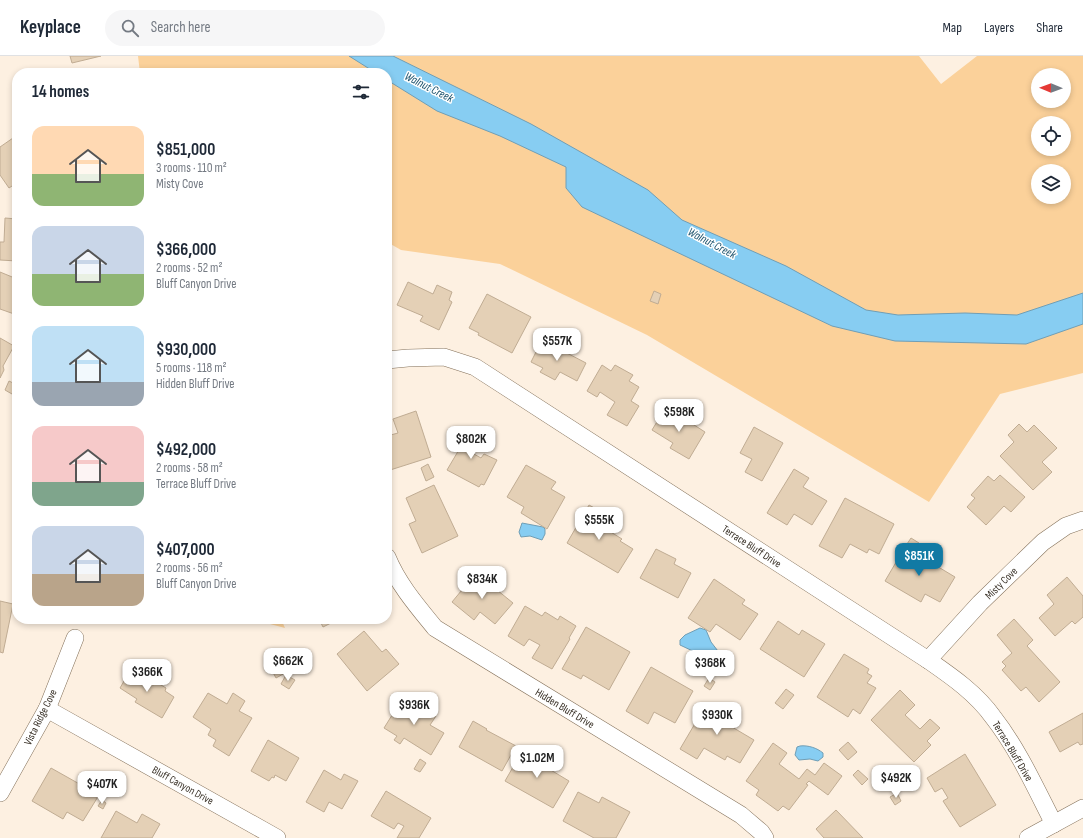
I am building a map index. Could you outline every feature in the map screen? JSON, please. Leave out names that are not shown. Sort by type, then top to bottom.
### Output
[{"type":"street","name":"Terrace Bluff Drive","points":[[392,360],[444,357],[475,367],[928,660],[962,685],[992,716],[1021,759],[1054,824]]},
{"type":"street","name":"Misty Cove","points":[[928,660],[980,603],[1043,542],[1066,526],[1083,520]]},
{"type":"street","name":"Hidden Bluff Drive","points":[[392,570],[415,604],[435,628],[741,814],[761,832],[765,838]]},
{"type":"street","name":"Vista Ridge Cove","points":[[0,794],[47,709],[75,638]]},
{"type":"street","name":"Bluff Canyon Drive","points":[[47,709],[277,838]]},
{"type":"street","points":[[1028,838],[1083,808]]},
{"type":"shaded area","points":[[138,56],[919,56],[941,84],[977,56],[1083,56],[1083,373],[1000,394],[929,502],[647,335],[500,264],[401,250],[392,245],[392,68],[139,68]]},
{"type":"shaded area","points":[[270,624],[283,624],[285,628]]},
{"type":"water","name":"Walnut Creek","points":[[349,56],[393,56],[531,124],[648,190],[682,220],[786,266],[866,310],[898,315],[965,313],[1017,315],[1083,293],[1083,324],[1026,344],[895,341],[832,326],[582,207],[566,188],[566,167],[500,136],[437,111],[392,83],[392,68],[368,68]]},
{"type":"water","points":[[522,523],[543,527],[545,529],[545,534],[542,540],[530,536],[521,537],[519,532]]},
{"type":"water","points":[[700,628],[706,630],[711,642],[721,655],[720,659],[712,660],[680,645],[680,640],[685,635]]},
{"type":"water","points":[[809,746],[818,750],[823,753],[823,757],[818,761],[810,759],[799,760],[795,755],[797,747]]},
{"type":"building","points":[[70,56],[101,56],[72,63]]},
{"type":"building","points":[[12,139],[12,186],[9,188],[0,175],[0,147]]},
{"type":"building","points":[[5,218],[12,219],[12,261],[0,260],[0,242],[4,242]]},
{"type":"building","points":[[0,272],[12,277],[12,313],[0,309]]},
{"type":"building","points":[[408,282],[433,294],[437,285],[452,292],[449,300],[452,302],[439,330],[420,321],[423,316],[397,305]]},
{"type":"building","points":[[654,291],[661,294],[658,304],[650,301]]},
{"type":"building","points":[[487,294],[531,317],[512,353],[478,335],[479,333],[469,328]]},
{"type":"building","points":[[0,338],[12,345],[12,350],[3,366],[4,370],[0,378]]},
{"type":"building","points":[[542,340],[586,363],[577,381],[560,372],[555,380],[540,372],[543,368],[531,362]]},
{"type":"building","points":[[602,365],[611,371],[615,365],[633,375],[629,381],[639,387],[631,401],[639,406],[627,426],[607,415],[615,402],[600,392],[597,397],[587,391]]},
{"type":"building","points":[[9,381],[12,382],[12,394],[5,390]]},
{"type":"building","points":[[666,407],[705,432],[689,459],[670,448],[673,443],[652,430]]},
{"type":"building","points":[[416,411],[431,457],[392,469],[392,435],[398,433],[393,419]]},
{"type":"building","points":[[1019,424],[1027,432],[1034,425],[1057,448],[1042,462],[1052,472],[1033,490],[1000,456],[1014,442],[1008,435]]},
{"type":"building","points":[[463,427],[481,436],[472,453],[481,458],[484,454],[497,460],[484,485],[481,484],[479,487],[447,470],[460,448],[454,445]]},
{"type":"building","points":[[754,427],[783,443],[762,481],[745,472],[752,459],[740,453]]},
{"type":"building","points":[[428,464],[434,477],[426,481],[421,468]]},
{"type":"building","points":[[526,465],[556,482],[551,489],[565,497],[547,529],[521,513],[524,507],[507,497]]},
{"type":"building","points":[[794,469],[809,478],[803,487],[827,501],[812,525],[794,514],[787,525],[767,513]]},
{"type":"building","points":[[1000,475],[1025,497],[1011,512],[1004,506],[986,525],[967,507],[975,498],[971,495],[988,476],[994,481]]},
{"type":"building","points":[[434,485],[458,536],[422,553],[409,524],[416,521],[406,498]]},
{"type":"building","points":[[845,498],[894,524],[879,554],[869,549],[867,553],[850,544],[842,558],[819,546]]},
{"type":"building","points":[[589,505],[607,515],[601,526],[622,539],[620,541],[633,549],[618,573],[567,543]]},
{"type":"building","points":[[911,538],[919,543],[915,548],[907,544]]},
{"type":"building","points":[[905,547],[955,577],[940,602],[925,594],[921,602],[885,581]]},
{"type":"building","points":[[656,549],[676,559],[674,564],[691,573],[678,598],[640,578]]},
{"type":"building","points":[[476,573],[513,603],[495,624],[480,612],[474,620],[452,602]]},
{"type":"building","points":[[1067,577],[1083,596],[1083,617],[1075,624],[1072,621],[1055,636],[1039,618],[1054,604],[1047,595]]},
{"type":"building","points":[[714,579],[745,600],[742,604],[758,614],[740,640],[716,624],[710,632],[688,618]]},
{"type":"building","points":[[0,601],[12,604],[12,609],[3,653],[0,652]]},
{"type":"building","points":[[525,606],[542,616],[545,612],[558,620],[560,616],[576,626],[552,669],[532,658],[540,645],[529,639],[524,646],[508,636]]},
{"type":"building","points":[[1014,619],[1033,640],[1027,646],[1060,682],[1039,702],[1026,687],[1021,691],[1002,670],[1006,666],[1002,662],[1012,653],[997,635]]},
{"type":"building","points":[[778,621],[799,635],[802,630],[825,644],[804,677],[760,649]]},
{"type":"building","points":[[322,624],[329,624],[323,627]]},
{"type":"building","points":[[586,627],[630,652],[609,690],[583,675],[581,679],[562,669]]},
{"type":"building","points":[[364,631],[382,652],[386,649],[399,664],[367,691],[337,654]]},
{"type":"building","points":[[844,654],[869,669],[867,673],[872,676],[867,683],[876,688],[860,714],[853,709],[848,717],[817,697]]},
{"type":"building","points":[[278,660],[285,673],[276,678],[269,665]]},
{"type":"building","points":[[651,667],[693,691],[675,723],[654,712],[648,724],[626,711]]},
{"type":"building","points":[[131,669],[149,679],[148,681],[154,685],[156,682],[166,688],[165,691],[174,697],[162,718],[135,702],[137,699],[120,688]]},
{"type":"building","points":[[286,675],[295,680],[289,689],[281,684]]},
{"type":"building","points":[[709,678],[715,682],[710,690],[704,686]]},
{"type":"building","points":[[786,689],[794,695],[783,709],[775,703]]},
{"type":"building","points":[[900,690],[915,705],[905,715],[920,729],[930,719],[940,728],[927,741],[931,745],[914,762],[871,720]]},
{"type":"building","points":[[208,693],[227,704],[233,693],[245,701],[239,711],[252,718],[229,756],[213,746],[216,740],[208,735],[211,729],[193,717]]},
{"type":"building","points":[[404,696],[436,716],[430,725],[444,733],[431,755],[404,738],[400,744],[394,740],[397,736],[384,728]]},
{"type":"building","points":[[712,703],[737,719],[732,727],[754,740],[740,763],[727,756],[725,760],[704,748],[697,759],[680,749],[703,710],[707,712]]},
{"type":"building","points":[[1083,713],[1083,744],[1080,745],[1078,742],[1060,752],[1049,732]]},
{"type":"building","points":[[473,721],[487,729],[486,730],[516,746],[502,771],[459,747]]},
{"type":"building","points":[[268,740],[299,758],[286,781],[275,775],[274,778],[272,777],[269,781],[251,771]]},
{"type":"building","points":[[848,742],[857,752],[848,760],[839,750]]},
{"type":"building","points":[[773,743],[787,753],[779,764],[799,779],[807,769],[815,775],[824,763],[842,776],[828,795],[809,781],[806,784],[808,785],[789,810],[783,806],[778,811],[756,795],[759,790],[746,781]]},
{"type":"building","points":[[524,748],[547,762],[544,766],[569,781],[553,808],[505,781]]},
{"type":"building","points":[[965,754],[996,805],[960,827],[943,801],[948,798],[942,788],[935,792],[927,778]]},
{"type":"building","points":[[420,759],[426,763],[420,772],[414,769]]},
{"type":"building","points":[[51,768],[99,795],[83,821],[67,812],[63,819],[32,801]]},
{"type":"building","points":[[324,770],[341,780],[344,774],[358,781],[342,809],[329,802],[324,812],[306,802]]},
{"type":"building","points":[[858,770],[868,779],[862,785],[853,775]]},
{"type":"building","points":[[386,791],[431,818],[419,838],[397,838],[404,826],[398,823],[394,829],[371,816]]},
{"type":"building","points":[[578,792],[599,803],[602,797],[630,812],[616,838],[594,838],[563,821]]},
{"type":"building","points":[[897,793],[901,801],[895,805],[890,797]]},
{"type":"building","points":[[102,800],[106,803],[103,809],[98,806]]},
{"type":"building","points":[[836,810],[863,838],[824,838],[816,829]]},
{"type":"building","points":[[116,811],[137,823],[142,814],[160,824],[152,838],[101,838]]}]
